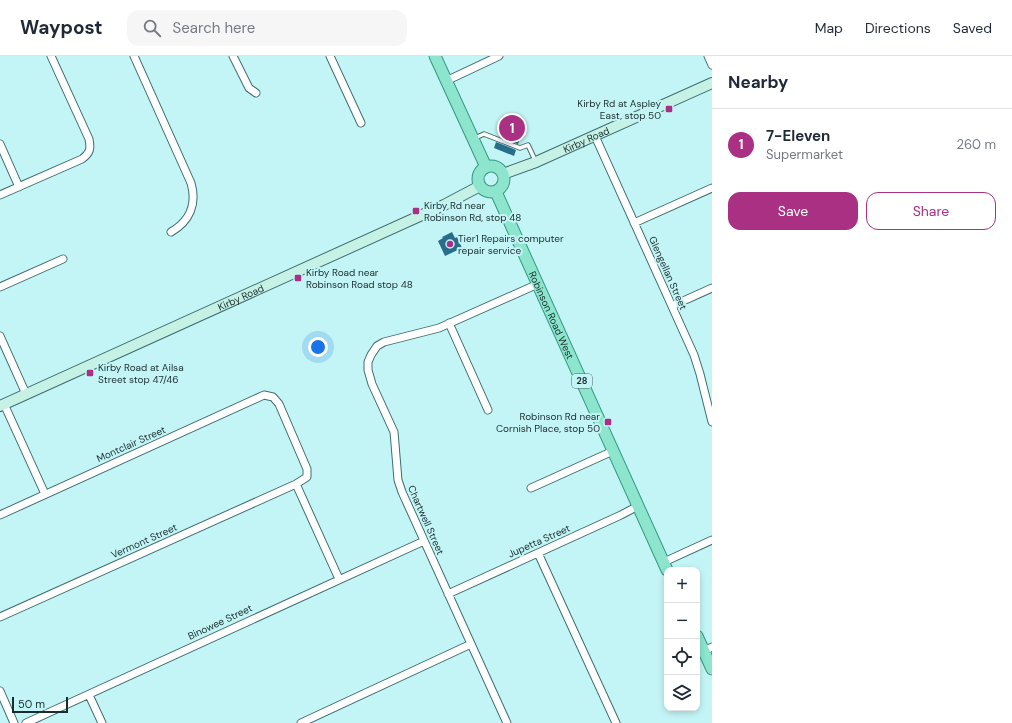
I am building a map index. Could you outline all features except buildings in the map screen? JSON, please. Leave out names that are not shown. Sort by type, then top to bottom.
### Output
[{"type":"main road","points":[[435,56],[486,167]]},
{"type":"main road","points":[[486,167],[496,167],[503,174],[504,183],[502,188],[496,192],[488,192],[483,190],[480,186],[478,177],[479,173],[486,167]]},
{"type":"main road","name":"Robinson Road West","points":[[496,192],[665,566]]},
{"type":"main road","points":[[700,639],[708,649],[712,669]]},
{"type":"street","points":[[0,196],[82,159],[89,154],[91,146],[89,139],[51,56]]},
{"type":"street","points":[[134,56],[192,183],[194,203],[184,222],[171,232]]},
{"type":"street","points":[[233,56],[248,88],[256,93]]},
{"type":"street","points":[[330,56],[361,123]]},
{"type":"street","points":[[446,81],[499,56]]},
{"type":"street","points":[[708,56],[712,65]]},
{"type":"street","name":"Kirby Road","points":[[503,174],[536,162],[712,83]]},
{"type":"street","name":"Glengellan Street","points":[[595,136],[697,364],[712,422]]},
{"type":"street","points":[[0,144],[19,187]]},
{"type":"street","name":"Kirby Road","points":[[2,405],[437,208],[480,186]]},
{"type":"street","points":[[634,223],[712,188]]},
{"type":"street","points":[[0,287],[63,259]]},
{"type":"street","name":"Chartwell Street","points":[[507,723],[400,486],[394,432],[370,379],[368,362],[374,350],[384,342],[439,328],[538,284]]},
{"type":"street","points":[[672,306],[712,288]]},
{"type":"street","points":[[449,323],[488,410]]},
{"type":"street","points":[[0,336],[26,394]]},
{"type":"street","name":"Montclair Street","points":[[0,514],[261,396],[270,396],[276,399],[307,469],[307,476],[296,484]]},
{"type":"street","points":[[2,405],[45,494]]},
{"type":"street","points":[[531,488],[613,451]]},
{"type":"street","points":[[296,484],[339,579]]},
{"type":"street","name":"Vermont Street","points":[[0,617],[296,484]]},
{"type":"street","name":"Jupetta Street","points":[[448,594],[638,506]]},
{"type":"street","name":"Binowee Street","points":[[26,723],[424,540]]},
{"type":"street","points":[[665,566],[712,540]]},
{"type":"street","points":[[538,552],[616,723]]},
{"type":"street","points":[[301,723],[471,644]]},
{"type":"street","points":[[0,691],[14,723]]},
{"type":"street","points":[[89,695],[102,723]]},
{"type":"lane","points":[[473,140],[484,134],[520,148],[528,145],[536,162]]},
{"type":"place","name":"Kirby Rd at Aspley East, stop 50","points":[[669,109]]},
{"type":"place","name":"7-Eleven","points":[[512,128]]},
{"type":"place","name":"Kirby Rd near Robinson Rd, stop 48","points":[[416,211]]},
{"type":"place","name":"Tier1 Repairs computer repair service","points":[[450,244]]},
{"type":"place","name":"Kirby Road near Robinson Road stop 48","points":[[298,278]]},
{"type":"place","name":"Kirby Road at Ailsa Street stop 47/46","points":[[90,373]]},
{"type":"place","name":"Robinson Rd near Cornish Place, stop 50","points":[[608,422]]}]
